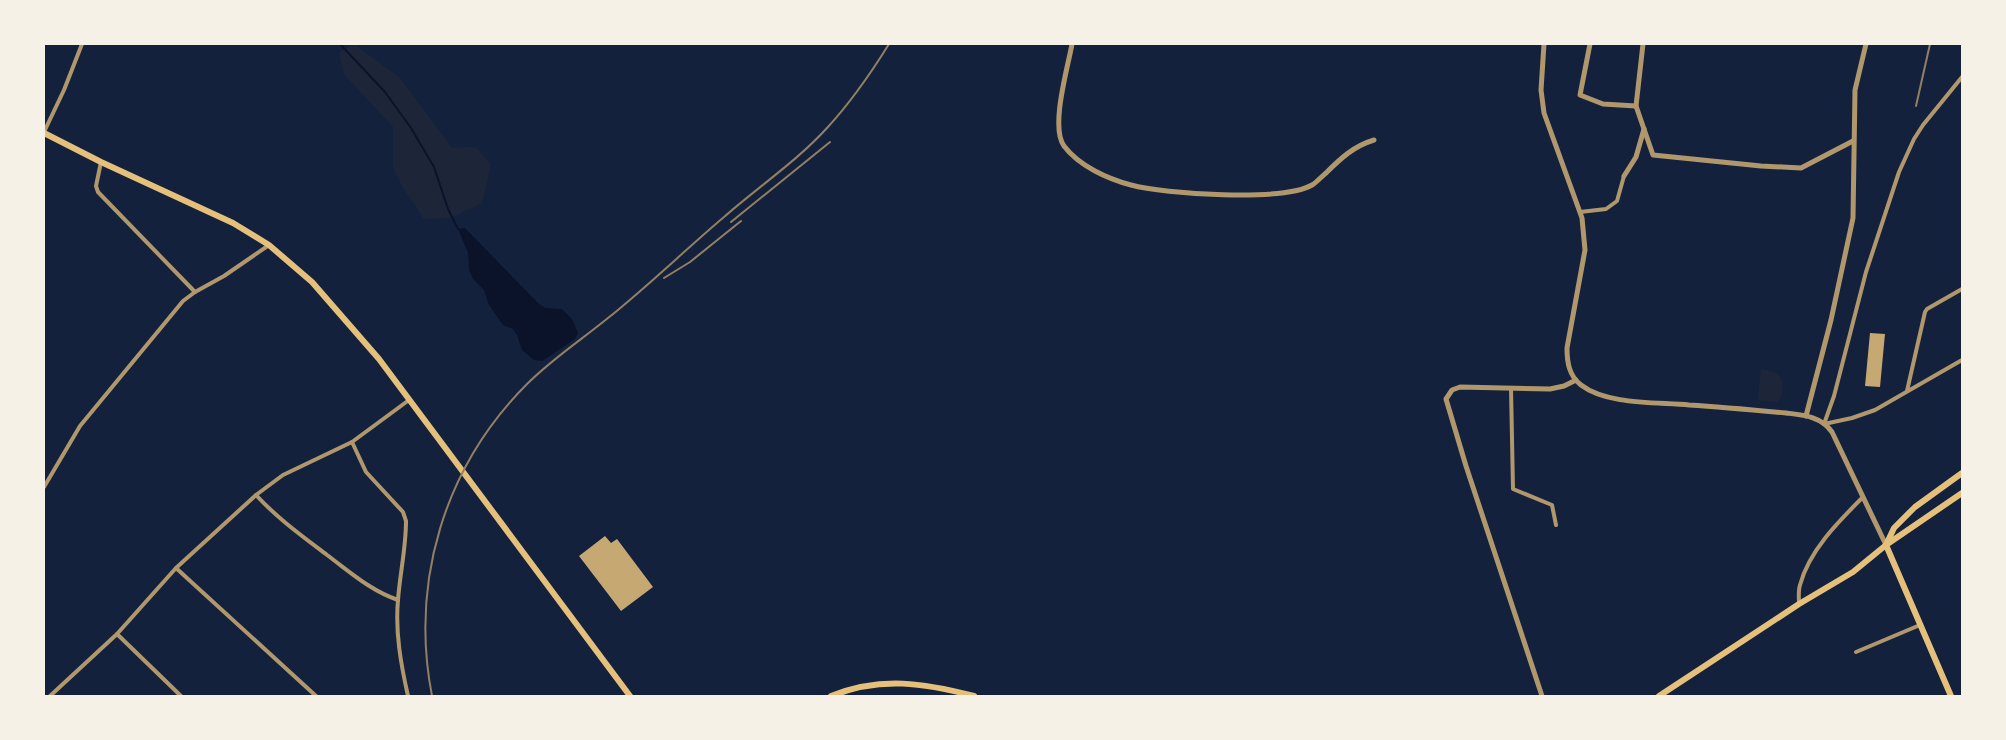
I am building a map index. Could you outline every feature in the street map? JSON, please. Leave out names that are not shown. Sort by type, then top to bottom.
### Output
[{"type":"main road","points":[[44,133],[233,223],[269,245],[298,268],[332,303],[410,399],[630,696]]},
{"type":"main road","points":[[1951,696],[1886,545],[1894,528],[1915,507],[1962,473]]},
{"type":"main road","points":[[1659,696],[1799,604],[1853,572],[1886,545],[1962,493]]},
{"type":"main road","points":[[831,696],[853,688],[899,682],[974,696]]},
{"type":"street","points":[[44,133],[82,44]]},
{"type":"street","points":[[1072,44],[1060,107],[1059,135],[1064,146],[1084,164],[1132,186],[1240,196],[1298,190],[1312,185],[1359,144],[1374,140]]},
{"type":"street","points":[[1544,44],[1541,90],[1544,113],[1582,218],[1585,250],[1567,348],[1570,373],[1591,391],[1620,399],[1806,416],[1824,423],[1832,432],[1844,454],[1862,498],[1886,545]]},
{"type":"street","points":[[1590,44],[1580,95],[1603,104],[1636,106]]},
{"type":"street","points":[[1644,44],[1636,106],[1653,155],[1801,168],[1853,141]]},
{"type":"street","points":[[1806,416],[1831,320],[1853,218],[1855,90],[1866,44]]},
{"type":"street","points":[[1824,423],[1834,396],[1866,272],[1899,172],[1923,125],[1962,77]]},
{"type":"street","points":[[1580,212],[1605,209],[1617,201],[1624,176],[1635,157],[1644,129]]},
{"type":"street","points":[[101,162],[96,186],[98,192],[195,292]]},
{"type":"street","points":[[44,487],[80,426],[183,301],[269,245]]},
{"type":"street","points":[[1907,392],[1925,312],[1962,289]]},
{"type":"street","points":[[1824,423],[1852,418],[1875,410],[1962,360]]},
{"type":"street","points":[[1542,696],[1448,406],[1448,395],[1452,390],[1460,387],[1550,388],[1564,386],[1576,380]]},
{"type":"street","points":[[1511,388],[1513,489],[1552,505],[1556,525]]},
{"type":"street","points":[[50,696],[117,634],[176,568],[255,495],[283,475],[352,442],[410,399]]},
{"type":"street","points":[[352,442],[366,472],[403,512],[406,521],[398,600],[399,648],[408,696]]},
{"type":"street","points":[[255,495],[287,525],[368,586],[383,595],[398,600]]},
{"type":"street","points":[[1799,604],[1800,586],[1813,555],[1845,514],[1862,498]]},
{"type":"street","points":[[176,568],[316,696]]},
{"type":"street","points":[[1856,652],[1921,625]]},
{"type":"street","points":[[117,634],[181,696]]},
{"type":"shaded area","points":[[354,44],[400,78],[452,148],[476,147],[491,165],[482,203],[451,218],[424,219],[402,186],[393,167],[393,127],[344,74],[339,53]]},
{"type":"shaded area","points":[[465,228],[538,303],[545,308],[562,309],[572,319],[578,333],[575,339],[542,361],[534,360],[522,350],[513,329],[503,325],[489,305],[484,290],[473,279],[469,270],[468,253],[458,229]]},
{"type":"shaded area","points":[[1761,369],[1779,375],[1783,382],[1780,400],[1777,402],[1758,400]]},
{"type":"building","points":[[1870,333],[1885,334],[1880,387],[1865,386]]},
{"type":"building","points":[[605,536],[611,543],[617,539],[653,587],[621,611],[579,556]]},
{"type":"waterway","points":[[340,44],[385,92],[411,128],[434,167],[448,209],[458,229]]},
{"type":"railway","points":[[432,696],[426,653],[426,611],[431,569],[440,528],[455,489],[474,452],[498,417],[546,366],[623,306],[815,140],[852,98],[889,44]]},
{"type":"railway","points":[[1916,106],[1930,44]]},
{"type":"railway","points":[[731,222],[830,142]]},
{"type":"railway","points":[[664,278],[690,262],[741,221]]}]
